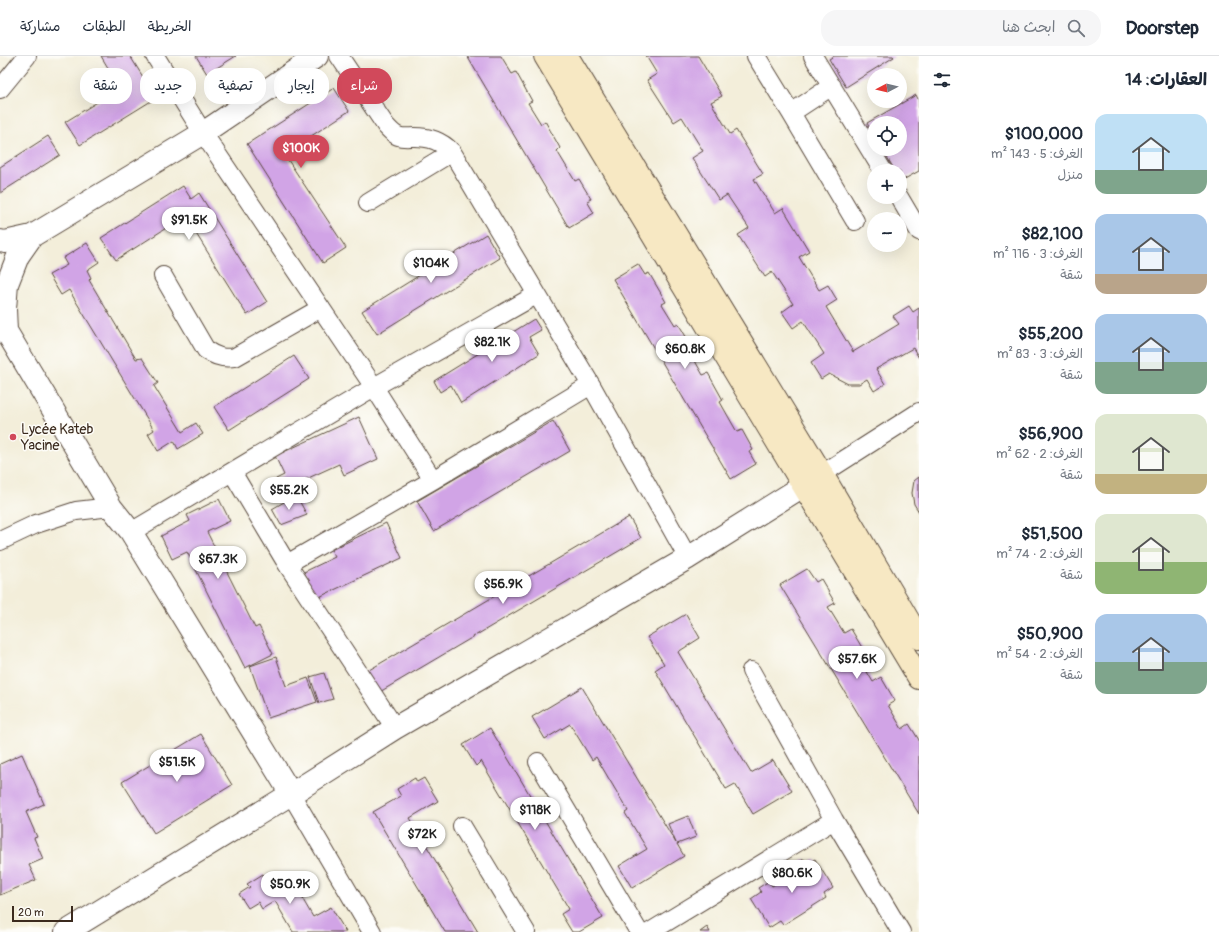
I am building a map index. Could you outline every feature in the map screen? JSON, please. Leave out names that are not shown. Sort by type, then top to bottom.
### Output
[{"type":"main road","points":[[545,56],[919,678]]},
{"type":"main road","points":[[567,56],[822,474],[919,638]]},
{"type":"street","points":[[0,89],[27,56]]},
{"type":"street","points":[[155,56],[203,133],[321,308],[433,480]]},
{"type":"street","points":[[0,241],[5,242],[32,236],[203,133],[317,56]]},
{"type":"street","points":[[339,56],[386,126],[392,132],[398,136],[438,141],[452,152],[591,385],[688,558]]},
{"type":"street","points":[[756,56],[855,221]]},
{"type":"street","points":[[813,56],[880,164]]},
{"type":"street","points":[[791,113],[832,86]]},
{"type":"street","points":[[368,203],[452,152]]},
{"type":"street","points":[[903,204],[919,231]]},
{"type":"street","points":[[32,236],[18,256],[7,284],[3,326],[111,507],[132,532],[291,794],[372,932]]},
{"type":"street","points":[[163,276],[206,350],[220,358],[235,357],[321,308]]},
{"type":"street","points":[[132,532],[374,388],[536,295]]},
{"type":"street","points":[[287,564],[433,480],[591,385]]},
{"type":"street","points":[[66,932],[291,794],[395,728],[688,558],[919,412]]},
{"type":"street","points":[[232,472],[287,564],[395,728]]},
{"type":"street","points":[[0,541],[36,524],[76,511],[111,507]]},
{"type":"street","points":[[751,671],[834,820],[901,932]]},
{"type":"street","points":[[538,762],[639,932]]},
{"type":"street","points":[[650,932],[834,820]]},
{"type":"street","points":[[462,826],[526,932]]},
{"type":"building","points":[[101,56],[130,56],[140,72],[140,104],[146,104],[80,145],[65,122],[94,104],[132,104],[132,68],[108,68]]},
{"type":"building","points":[[196,56],[236,56],[217,68],[204,69]]},
{"type":"building","points":[[467,56],[501,56],[512,74],[516,72],[532,101],[528,103],[541,124],[545,121],[560,148],[557,151],[575,181],[579,179],[591,199],[587,201],[594,213],[569,228]]},
{"type":"building","points":[[646,56],[698,56],[722,96],[711,102],[730,134],[736,130],[763,174],[754,179],[775,213],[783,208],[809,251],[799,257],[819,290],[828,285],[837,300],[826,307],[853,352],[899,324],[893,316],[909,306],[913,312],[919,308],[919,358],[913,348],[876,369],[885,384],[874,391],[867,379],[859,384],[848,384],[829,374],[821,379],[811,363],[824,354],[803,321],[793,328],[782,312],[793,304],[772,272],[765,277],[738,235],[749,228],[727,195],[719,200],[692,158],[703,151],[682,117],[674,122],[647,80],[657,74]]},
{"type":"building","points":[[834,56],[894,57],[876,68],[867,68],[867,74],[846,87],[829,59]]},
{"type":"building","points":[[334,88],[337,93],[337,104],[344,104],[349,111],[284,154],[346,248],[323,263],[247,144],[309,104],[329,104],[329,91]]},
{"type":"building","points":[[916,95],[919,101],[919,171],[907,178],[907,164],[891,164],[886,156],[907,156],[907,116],[879,116],[893,108],[907,108],[907,100]]},
{"type":"building","points":[[48,136],[60,155],[0,193],[0,167]]},
{"type":"building","points":[[183,186],[191,199],[199,193],[267,302],[247,315],[185,216],[116,260],[101,238]]},
{"type":"building","points":[[486,234],[500,258],[377,334],[362,311]]},
{"type":"building","points":[[87,243],[99,262],[87,270],[91,278],[89,280],[136,359],[142,358],[158,383],[154,386],[182,432],[196,423],[203,434],[178,449],[174,441],[158,451],[148,434],[154,430],[69,290],[61,295],[49,275],[67,265],[63,258]]},
{"type":"building","points":[[638,264],[645,275],[649,273],[666,302],[662,304],[675,325],[678,323],[695,352],[691,354],[703,375],[708,373],[723,400],[720,402],[737,432],[742,430],[753,450],[749,452],[756,464],[731,479],[613,279]]},
{"type":"building","points":[[534,319],[541,330],[529,337],[539,354],[461,403],[451,385],[440,392],[434,381]]},
{"type":"building","points":[[294,356],[309,379],[229,430],[214,407]]},
{"type":"building","points":[[359,417],[378,459],[344,475],[339,464],[282,490],[276,479],[284,475],[275,456]]},
{"type":"building","points":[[553,421],[570,451],[434,531],[417,501]]},
{"type":"building","points":[[919,477],[919,512],[914,504],[912,493],[914,481]]},
{"type":"building","points":[[296,495],[307,515],[281,525],[272,509]]},
{"type":"building","points":[[219,499],[230,521],[207,532],[255,628],[259,626],[273,654],[245,668],[187,552],[172,559],[161,536],[190,521],[187,515]]},
{"type":"building","points":[[629,517],[641,538],[378,693],[364,673]]},
{"type":"building","points":[[386,523],[402,558],[317,598],[304,572],[335,557],[331,550]]},
{"type":"building","points":[[807,569],[816,582],[821,579],[835,603],[828,607],[844,633],[851,629],[864,651],[857,655],[873,682],[881,677],[895,701],[888,705],[902,729],[909,724],[919,740],[919,814],[780,585]]},
{"type":"building","points":[[686,614],[700,638],[678,652],[751,773],[773,760],[792,791],[753,814],[735,784],[726,789],[655,670],[664,664],[647,637]]},
{"type":"building","points":[[276,657],[286,686],[308,678],[317,702],[268,718],[250,666]]},
{"type":"building","points":[[324,673],[333,699],[319,703],[310,677]]},
{"type":"building","points":[[582,687],[676,843],[668,824],[688,816],[696,837],[677,844],[684,856],[632,888],[619,866],[647,849],[625,813],[628,811],[596,757],[592,760],[570,724],[545,739],[532,717]]},
{"type":"building","points":[[490,728],[603,918],[579,932],[572,932],[561,914],[569,909],[481,761],[476,766],[463,745]]},
{"type":"building","points":[[201,734],[232,785],[154,833],[122,782]]},
{"type":"building","points":[[22,754],[44,804],[26,812],[37,837],[34,838],[43,859],[29,865],[36,880],[0,895],[0,764]]},
{"type":"building","points":[[415,778],[417,782],[424,778],[438,801],[410,818],[478,932],[445,932],[373,812],[401,796],[397,789]]},
{"type":"building","points":[[804,859],[807,864],[815,859],[833,888],[824,894],[826,898],[783,925],[780,921],[769,928],[751,899],[761,892],[758,888],[769,881],[772,886],[796,871],[793,866]]},
{"type":"building","points":[[263,874],[266,879],[274,874],[277,880],[285,875],[290,884],[298,880],[307,895],[302,898],[313,917],[331,907],[346,932],[293,932],[275,901],[262,909],[258,902],[248,908],[239,894],[250,887],[247,884]]},
{"type":"building","points":[[707,927],[710,932],[700,932]]},
{"type":"place","name":"Lycée Kateb Yacine","points":[[13,437]]}]
